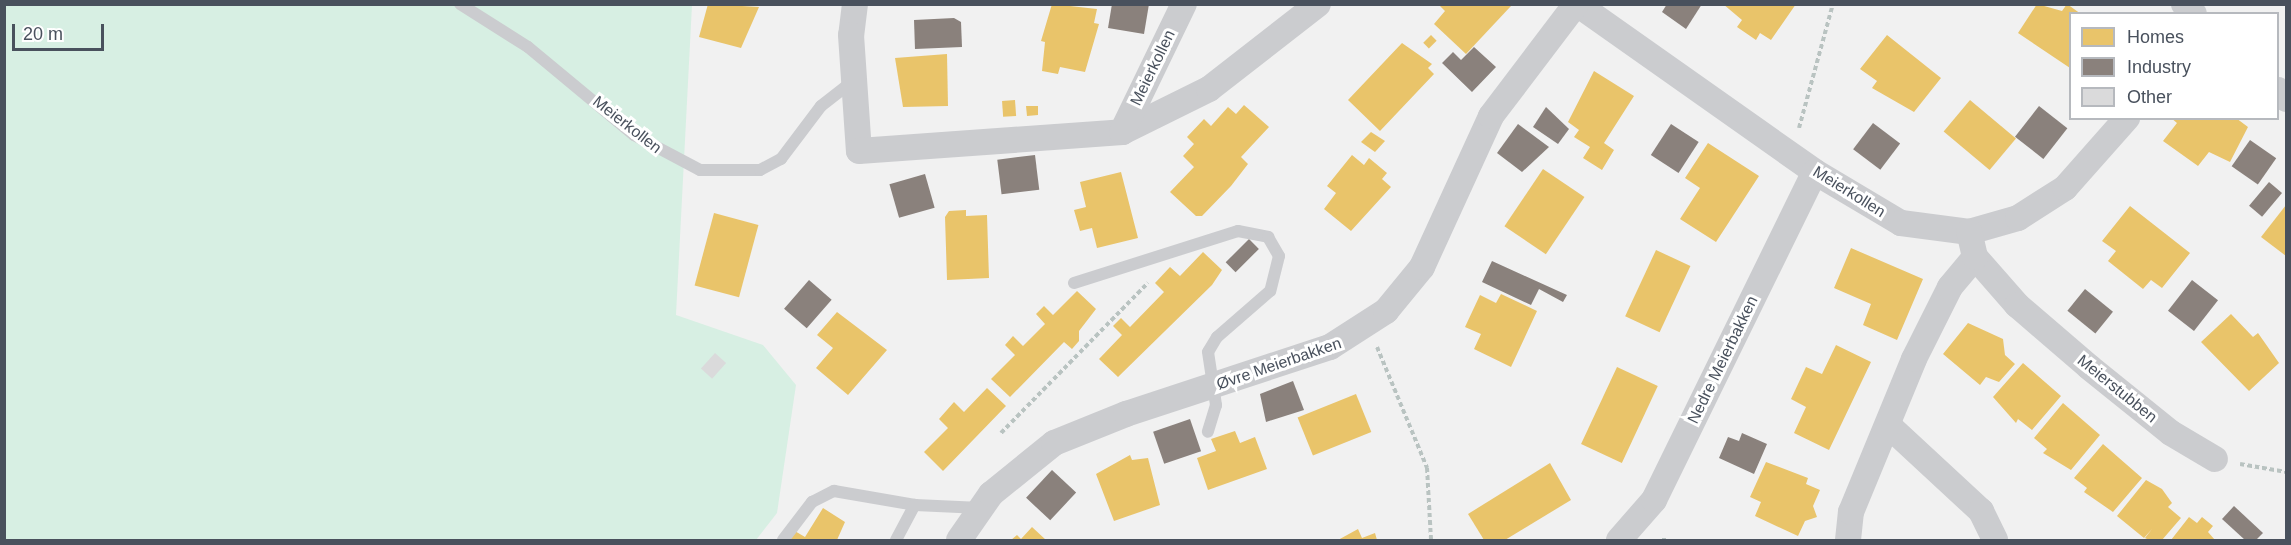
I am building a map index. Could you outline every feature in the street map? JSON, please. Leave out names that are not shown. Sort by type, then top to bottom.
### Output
[{"type":"street","points":[[855,4],[853,81],[859,151],[1122,132],[1209,88],[1318,4]]},
{"type":"street","name":"Meierkollen","points":[[1122,132],[1184,4]]},
{"type":"street","name":"Meierkollen","points":[[1577,4],[1815,172],[1901,223],[1969,232],[2018,218],[2065,188],[2125,120]]},
{"type":"street","name":"Øvre Meierbakken","points":[[959,540],[981,508],[1014,471],[1054,443],[1330,347],[1367,327],[1407,291],[1437,237],[1491,116],[1577,4]]},
{"type":"street","name":"Nedre Meierbakken","points":[[1619,540],[1654,500],[1815,172]]},
{"type":"street","name":"Meierstubben","points":[[1969,232],[1975,257],[2017,305],[2171,433],[2215,459]]},
{"type":"street","points":[[1848,540],[1851,512],[1950,286],[1975,257]]},
{"type":"street","points":[[1888,425],[1981,511],[1995,540]]},
{"type":"lane","name":"Meierkollen","points":[[460,4],[528,47],[634,135],[700,170],[760,170],[781,159],[821,106],[853,81]]},
{"type":"lane","points":[[1074,283],[1250,229],[1268,237],[1280,256],[1270,291],[1217,337],[1208,352],[1216,405],[1208,432]]},
{"type":"lane","points":[[783,540],[812,502],[834,491],[915,505],[981,508]]},
{"type":"lane","points":[[896,540],[915,505]]},
{"type":"path","points":[[1792,156],[1833,4]]},
{"type":"path","points":[[1001,433],[1175,251]]},
{"type":"path","points":[[1367,327],[1427,468],[1431,540]]},
{"type":"path","points":[[2215,459],[2286,472]]},
{"type":"green space","points":[[4,5],[692,5],[676,315],[763,345],[796,385],[777,513],[756,540],[5,540]]},
{"type":"building: Homes","points":[[708,4],[759,7],[741,48],[699,37]]},
{"type":"building: Homes","points":[[1052,4],[1097,9],[1094,23],[1099,24],[1085,72],[1060,67],[1058,74],[1042,71],[1045,42],[1041,41]]},
{"type":"building: Homes","points":[[1438,4],[1510,4],[1511,6],[1466,54],[1434,24],[1445,11]]},
{"type":"building: Homes","points":[[1723,4],[1796,4],[1771,40],[1760,33],[1756,40],[1737,27],[1742,20]]},
{"type":"building: Homes","points":[[2037,4],[2062,11],[2067,4],[2078,12],[2069,12],[2069,67],[2018,33]]},
{"type":"building: Homes","points":[[1431,35],[1437,41],[1429,48],[1423,43]]},
{"type":"building: Homes","points":[[1887,35],[1941,78],[1914,112],[1872,88],[1877,81],[1860,69]]},
{"type":"building: Homes","points":[[1402,43],[1432,64],[1428,68],[1434,74],[1380,131],[1348,100]]},
{"type":"building: Homes","points":[[947,54],[948,106],[903,107],[895,58]]},
{"type":"building: Homes","points":[[1594,71],[1634,96],[1604,143],[1614,150],[1602,170],[1583,158],[1590,147],[1574,137],[1579,130],[1568,122]]},
{"type":"building: Homes","points":[[1015,100],[1016,116],[1003,117],[1002,101]]},
{"type":"building: Homes","points":[[1970,100],[2016,139],[1990,170],[1944,131]]},
{"type":"building: Homes","points":[[1244,105],[1269,127],[1241,157],[1248,164],[1231,186],[1202,216],[1196,216],[1170,192],[1194,167],[1183,156],[1194,144],[1187,137],[1204,119],[1211,126],[1228,107],[1236,114]]},
{"type":"building: Homes","points":[[1026,106],[1038,106],[1038,115],[1027,116]]},
{"type":"building: Homes","points":[[2173,120],[2239,120],[2248,127],[2230,162],[2209,152],[2198,166],[2163,141],[2177,123]]},
{"type":"building: Homes","points":[[1371,132],[1385,141],[1375,152],[1361,142]]},
{"type":"building: Homes","points":[[1708,143],[1759,176],[1716,242],[1680,219],[1700,188],[1685,178]]},
{"type":"building: Homes","points":[[1352,155],[1364,165],[1369,158],[1387,173],[1382,179],[1391,187],[1351,231],[1324,209],[1336,193],[1327,186]]},
{"type":"building: Homes","points":[[1543,169],[1584,197],[1546,254],[1504,226]]},
{"type":"building: Homes","points":[[1121,172],[1138,238],[1097,248],[1092,228],[1080,231],[1074,210],[1086,207],[1080,182]]},
{"type":"building: Homes","points":[[2286,205],[2286,256],[2261,237]]},
{"type":"building: Homes","points":[[2130,206],[2190,253],[2162,288],[2151,280],[2143,289],[2108,261],[2116,251],[2102,241]]},
{"type":"building: Homes","points":[[966,210],[966,216],[987,215],[989,278],[947,280],[945,217],[949,211]]},
{"type":"building: Homes","points":[[714,213],[758,225],[739,297],[695,285]]},
{"type":"building: Homes","points":[[1851,248],[1923,279],[1897,340],[1863,325],[1871,304],[1834,288]]},
{"type":"building: Homes","points":[[1656,250],[1690,266],[1660,332],[1625,316]]},
{"type":"building: Homes","points":[[1203,252],[1222,270],[1212,285],[1118,377],[1099,359],[1122,335],[1113,326],[1121,318],[1130,327],[1164,292],[1155,283],[1170,267],[1180,276]]},
{"type":"building: Homes","points":[[1077,291],[1096,309],[1079,331],[1079,341],[1072,349],[1064,342],[1010,397],[991,379],[1015,355],[1005,345],[1013,336],[1023,346],[1045,324],[1036,314],[1044,306],[1053,315]]},
{"type":"building: Homes","points":[[1501,294],[1537,311],[1511,367],[1474,349],[1481,334],[1465,327],[1480,295],[1496,303]]},
{"type":"building: Homes","points":[[837,312],[887,350],[848,395],[816,368],[833,348],[817,335]]},
{"type":"building: Homes","points":[[2231,314],[2253,337],[2258,333],[2279,363],[2249,391],[2201,342]]},
{"type":"building: Homes","points":[[1968,323],[2003,339],[2005,355],[2015,364],[1999,382],[1986,377],[1980,385],[1943,354]]},
{"type":"building: Homes","points":[[1836,345],[1871,362],[1829,450],[1794,433],[1806,407],[1791,399],[1806,367],[1822,374]]},
{"type":"building: Homes","points":[[2023,363],[2061,396],[2032,430],[2018,419],[2016,423],[1993,397]]},
{"type":"building: Homes","points":[[1617,367],[1658,386],[1622,463],[1581,444]]},
{"type":"building: Homes","points":[[987,388],[1006,406],[943,471],[924,452],[948,428],[939,419],[954,402],[964,412]]},
{"type":"building: Homes","points":[[1356,394],[1371,432],[1313,456],[1298,418]]},
{"type":"building: Homes","points":[[2063,403],[2100,435],[2071,470],[2043,453],[2047,449],[2034,438]]},
{"type":"building: Homes","points":[[1235,431],[1240,443],[1255,437],[1267,469],[1208,490],[1197,458],[1216,451],[1211,439]]},
{"type":"building: Homes","points":[[2103,444],[2142,478],[2113,512],[2084,492],[2087,488],[2074,478]]},
{"type":"building: Homes","points":[[1130,455],[1132,460],[1148,458],[1160,505],[1114,521],[1096,474]]},
{"type":"building: Homes","points":[[1766,462],[1808,478],[1806,484],[1820,490],[1813,506],[1817,517],[1805,521],[1798,536],[1755,516],[1761,502],[1750,497]]},
{"type":"building: Homes","points":[[1550,463],[1571,500],[1505,540],[1484,540],[1468,514]]},
{"type":"building: Homes","points":[[2146,480],[2162,489],[2172,503],[2168,507],[2181,518],[2162,540],[2145,538],[2152,529],[2144,538],[2117,516]]},
{"type":"building: Homes","points":[[823,508],[845,522],[837,540],[787,540],[793,530],[805,537]]},
{"type":"building: Homes","points":[[2189,517],[2197,523],[2202,517],[2213,526],[2208,532],[2215,540],[2171,540]]},
{"type":"building: Homes","points":[[1032,527],[1046,540],[1011,540],[1017,535],[1021,539]]},
{"type":"building: Homes","points":[[1358,529],[1362,538],[1375,533],[1377,540],[1338,540]]},
{"type":"building: Industry","points":[[1112,4],[1149,4],[1144,34],[1108,28]]},
{"type":"building: Industry","points":[[1667,4],[1702,4],[1686,29],[1662,12]]},
{"type":"building: Industry","points":[[954,18],[961,22],[962,47],[915,49],[914,20]]},
{"type":"building: Industry","points":[[1474,47],[1496,67],[1472,92],[1442,63],[1453,52],[1461,60]]},
{"type":"building: Industry","points":[[2039,106],[2067,128],[2043,159],[2015,137]]},
{"type":"building: Industry","points":[[1546,107],[1569,129],[1558,144],[1533,127]]},
{"type":"building: Industry","points":[[1873,123],[1900,143],[1880,170],[1853,149]]},
{"type":"building: Industry","points":[[1518,124],[1549,147],[1522,172],[1497,153]]},
{"type":"building: Industry","points":[[1671,124],[1699,142],[1679,173],[1651,155]]},
{"type":"building: Industry","points":[[2250,140],[2276,158],[2258,185],[2232,166]]},
{"type":"building: Industry","points":[[1035,155],[1039,190],[1002,194],[997,160]]},
{"type":"building: Industry","points":[[925,174],[935,208],[899,218],[889,184]]},
{"type":"building: Industry","points":[[2269,182],[2282,193],[2262,217],[2249,206]]},
{"type":"building: Industry","points":[[1249,239],[1259,249],[1236,272],[1226,262]]},
{"type":"building: Industry","points":[[1492,261],[1567,295],[1563,302],[1539,289],[1531,305],[1482,282]]},
{"type":"building: Industry","points":[[809,280],[832,300],[807,328],[784,309]]},
{"type":"building: Industry","points":[[2192,280],[2218,300],[2194,331],[2168,311]]},
{"type":"building: Industry","points":[[2085,289],[2113,312],[2095,333],[2067,311]]},
{"type":"building: Industry","points":[[1293,381],[1304,410],[1266,422],[1260,394]]},
{"type":"building: Industry","points":[[1190,419],[1201,451],[1164,464],[1153,432]]},
{"type":"building: Industry","points":[[1742,433],[1767,444],[1754,474],[1719,458],[1728,437],[1739,441]]},
{"type":"building: Industry","points":[[1052,470],[1076,493],[1050,520],[1026,498]]},
{"type":"building: Industry","points":[[2234,506],[2263,533],[2256,540],[2245,540],[2222,519]]},
{"type":"building: Other","points":[[715,353],[726,363],[712,379],[701,369]]}]
